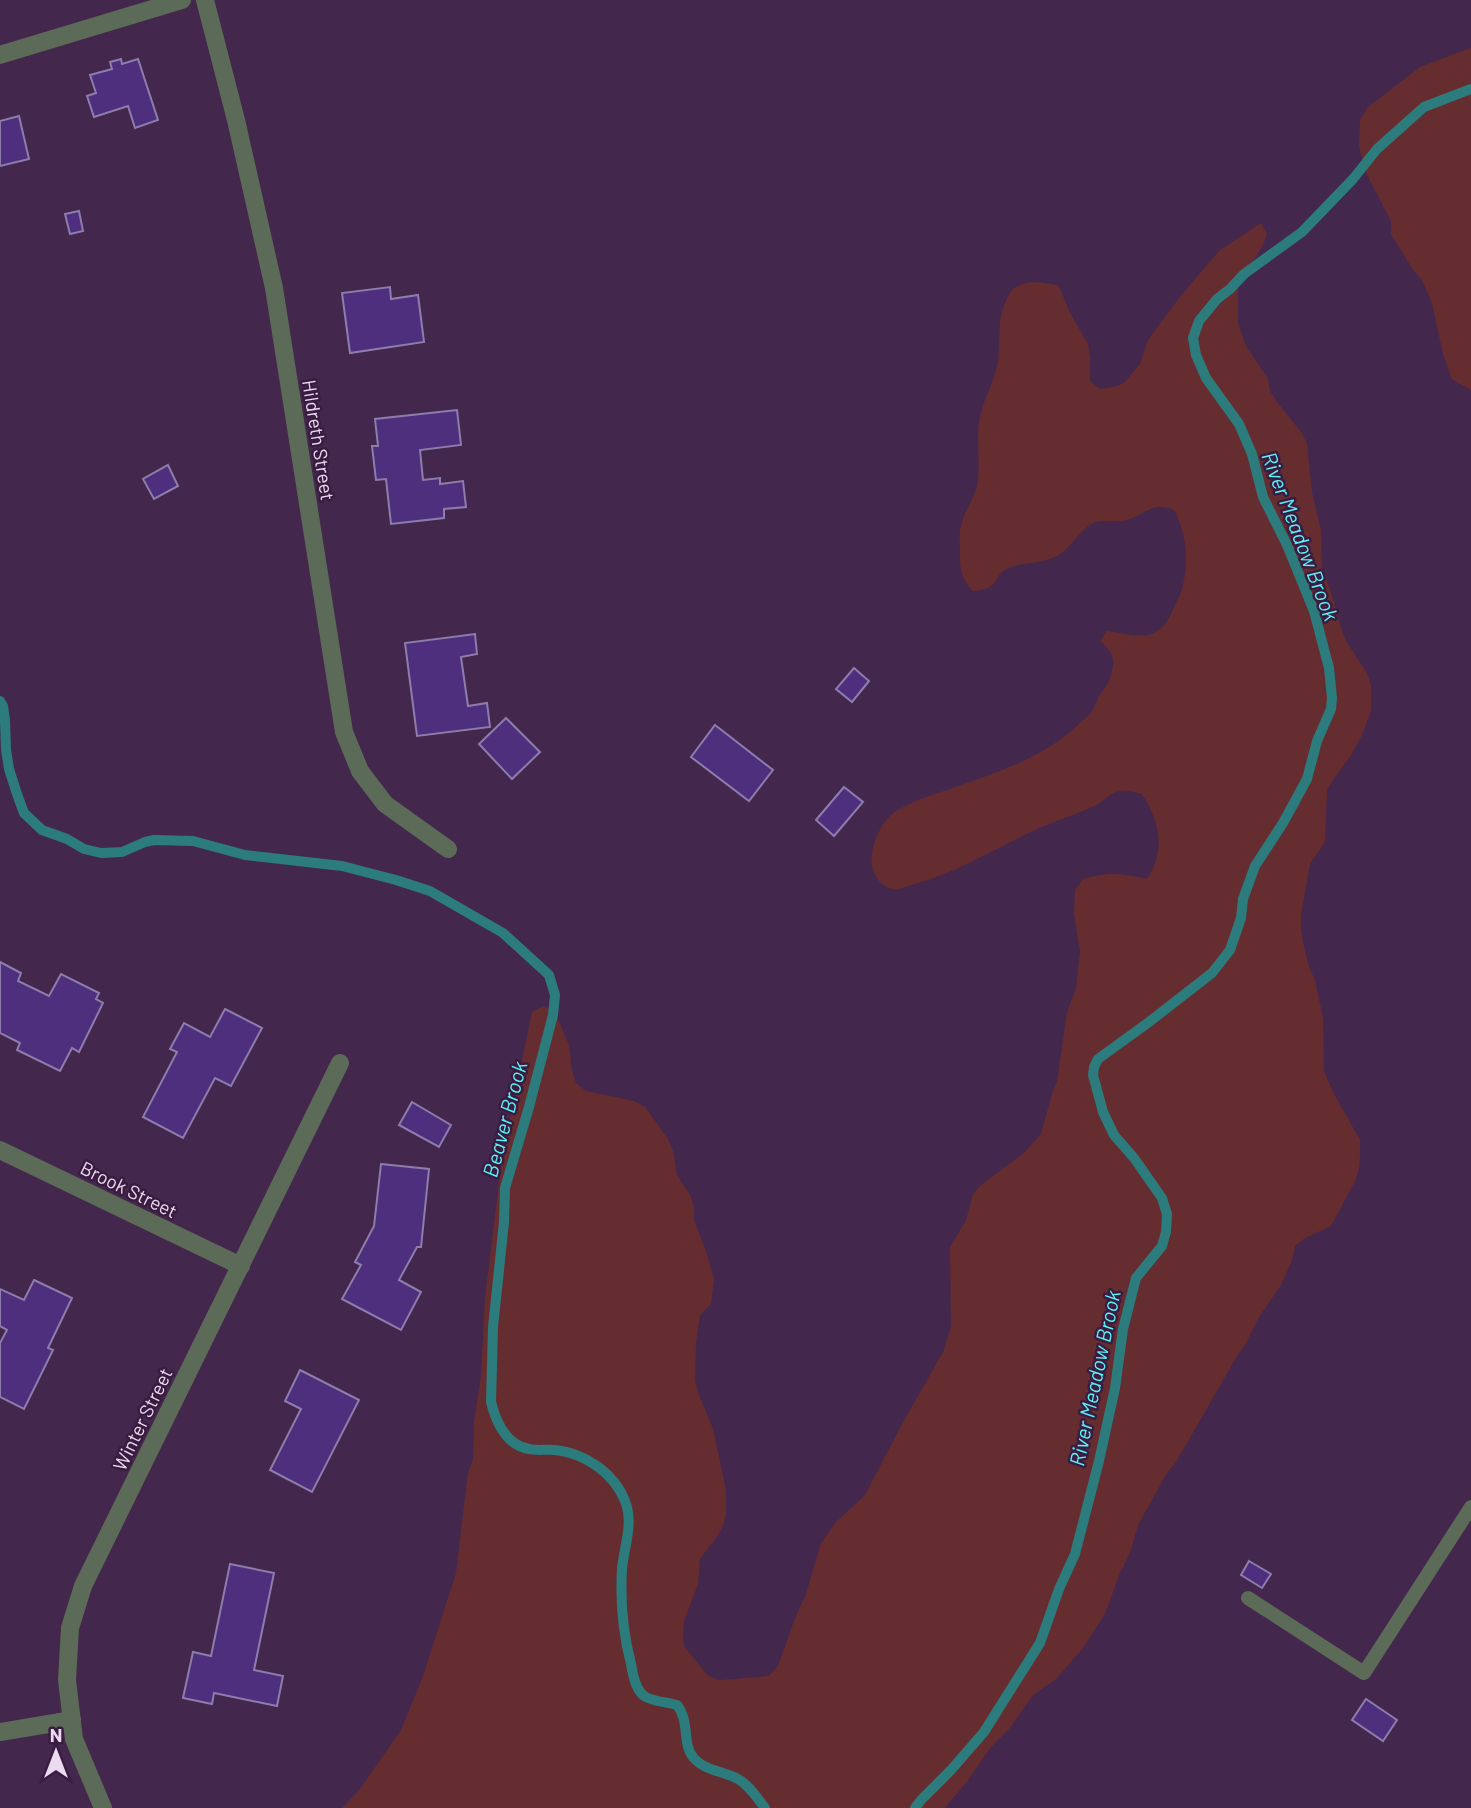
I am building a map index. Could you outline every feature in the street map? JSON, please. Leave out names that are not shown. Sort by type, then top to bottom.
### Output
[{"type":"street","points":[[0,55],[183,0]]},
{"type":"street","name":"Hildreth Street","points":[[205,0],[236,120],[274,288],[344,732],[360,771],[385,804],[448,849]]},
{"type":"street","name":"Winter Street","points":[[103,1808],[74,1740],[67,1680],[70,1628],[83,1586],[340,1063]]},
{"type":"street","name":"Brook Street","points":[[0,1150],[241,1266]]},
{"type":"street","points":[[0,1732],[72,1720]]},
{"type":"lane","points":[[1248,1598],[1364,1673],[1471,1507]]},
{"type":"shaded area","points":[[1471,48],[1471,390],[1452,379],[1443,354],[1432,303],[1422,280],[1391,234],[1391,221],[1365,171],[1359,145],[1360,120],[1367,108],[1420,67]]},
{"type":"shaded area","points":[[1261,223],[1267,234],[1263,245],[1238,285],[1238,323],[1246,346],[1268,379],[1270,391],[1307,443],[1312,492],[1321,531],[1322,568],[1346,641],[1367,673],[1371,685],[1371,711],[1362,735],[1327,790],[1325,842],[1310,864],[1301,915],[1303,942],[1323,1018],[1324,1071],[1360,1140],[1359,1168],[1355,1181],[1331,1226],[1305,1238],[1295,1246],[1281,1285],[1259,1317],[1138,1525],[1130,1553],[1106,1612],[1083,1648],[1056,1679],[1033,1695],[945,1808],[342,1808],[360,1789],[401,1730],[422,1679],[456,1573],[468,1472],[473,1460],[485,1298],[502,1158],[532,1012],[543,1006],[555,1012],[569,1045],[576,1083],[586,1091],[634,1101],[645,1107],[668,1139],[677,1175],[694,1207],[694,1220],[714,1279],[711,1304],[700,1315],[695,1381],[713,1429],[726,1490],[726,1515],[716,1538],[700,1559],[698,1584],[684,1621],[684,1646],[708,1676],[720,1680],[769,1676],[778,1666],[806,1594],[821,1543],[836,1522],[865,1495],[944,1350],[951,1326],[950,1247],[966,1220],[973,1194],[1024,1153],[1041,1134],[1057,1081],[1067,1012],[1076,989],[1080,951],[1074,914],[1075,890],[1083,879],[1101,875],[1147,879],[1159,847],[1157,826],[1142,794],[1122,791],[951,871],[906,887],[887,887],[879,881],[872,865],[876,838],[885,822],[896,811],[915,801],[1020,763],[1067,734],[1091,712],[1109,681],[1113,667],[1112,657],[1100,641],[1107,631],[1138,635],[1156,632],[1170,616],[1182,588],[1186,566],[1184,536],[1174,510],[1162,507],[1128,520],[1095,522],[1060,554],[1043,561],[1007,569],[991,586],[982,590],[973,591],[965,581],[960,566],[960,533],[977,486],[979,422],[996,369],[1000,326],[1006,301],[1014,288],[1026,283],[1059,286],[1069,311],[1088,344],[1090,381],[1100,389],[1113,387],[1124,383],[1140,364],[1148,340],[1220,250]]},
{"type":"building","points":[[121,59],[122,64],[138,59],[158,120],[135,128],[128,106],[94,117],[87,96],[96,93],[90,75],[112,69],[110,62]]},
{"type":"building","points":[[19,116],[29,159],[0,166],[0,121]]},
{"type":"building","points":[[79,211],[83,231],[70,234],[65,214]]},
{"type":"building","points":[[390,287],[391,299],[418,295],[424,342],[350,353],[342,293]]},
{"type":"building","points":[[457,410],[461,445],[420,450],[423,480],[440,478],[440,484],[463,481],[466,507],[444,509],[444,518],[391,524],[386,479],[376,480],[372,446],[378,446],[375,419]]},
{"type":"building","points":[[168,465],[178,486],[154,499],[143,479]]},
{"type":"building","points":[[475,634],[477,654],[461,657],[468,706],[487,703],[490,727],[417,736],[405,643]]},
{"type":"building","points":[[854,668],[869,681],[852,702],[836,689]]},
{"type":"building","points":[[506,718],[540,752],[512,779],[479,744]]},
{"type":"building","points":[[715,725],[773,770],[749,801],[691,757]]},
{"type":"building","points":[[844,787],[863,802],[834,836],[816,820]]},
{"type":"building","points":[[0,962],[21,973],[18,981],[49,996],[61,974],[99,993],[96,999],[103,1003],[79,1052],[72,1048],[60,1071],[17,1050],[20,1043],[0,1033]]},
{"type":"building","points":[[225,1009],[262,1028],[231,1086],[215,1078],[183,1138],[143,1117],[177,1052],[170,1049],[184,1023],[210,1037]]},
{"type":"building","points":[[412,1102],[451,1125],[439,1147],[399,1125]]},
{"type":"building","points":[[381,1164],[429,1169],[421,1247],[417,1247],[399,1280],[421,1292],[401,1330],[342,1299],[361,1265],[355,1262],[374,1226]]},
{"type":"building","points":[[34,1280],[72,1298],[48,1348],[53,1350],[24,1409],[0,1397],[0,1343],[7,1330],[0,1326],[0,1289],[24,1300]]},
{"type":"building","points":[[300,1370],[359,1400],[312,1492],[270,1470],[301,1409],[285,1401]]},
{"type":"building","points":[[1249,1561],[1271,1574],[1262,1588],[1241,1575]]},
{"type":"building","points":[[230,1564],[274,1573],[254,1670],[283,1676],[277,1706],[214,1693],[212,1704],[183,1698],[193,1652],[211,1656]]},
{"type":"building","points":[[1366,1699],[1397,1720],[1383,1741],[1352,1720]]},
{"type":"waterway","name":"River Meadow Brook","points":[[915,1808],[984,1732],[1040,1643],[1075,1554],[1099,1461],[1115,1388],[1123,1329],[1136,1278],[1162,1246],[1166,1232],[1167,1214],[1162,1198],[1114,1135],[1103,1112],[1093,1075],[1094,1067],[1098,1059],[1212,973],[1230,950],[1255,866],[1307,779],[1317,741],[1331,709],[1329,668],[1314,611],[1287,545],[1263,497],[1252,454],[1239,424],[1206,378],[1196,355],[1193,338],[1199,321],[1217,299],[1244,274],[1302,232],[1353,179],[1377,149],[1424,107],[1471,89]]},
{"type":"waterway","name":"Beaver Brook","points":[[0,701],[5,720],[9,769],[17,794],[24,813],[42,830],[67,839],[84,849],[101,853],[122,852],[154,840],[193,841],[245,855],[342,866],[396,880],[430,891],[503,933],[549,975],[555,995],[553,1015],[505,1188],[493,1327],[491,1402],[499,1425],[514,1443],[529,1449],[555,1450],[577,1455],[597,1466],[614,1482],[625,1501],[629,1518],[621,1593],[628,1652],[637,1687],[650,1699],[677,1705],[693,1757],[703,1765],[742,1782],[765,1808]]}]
